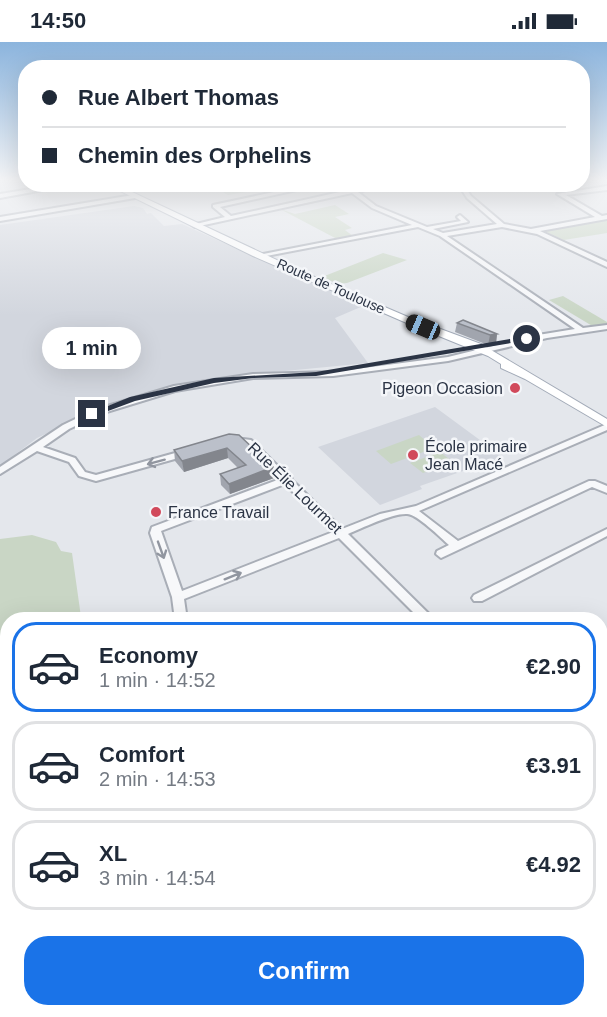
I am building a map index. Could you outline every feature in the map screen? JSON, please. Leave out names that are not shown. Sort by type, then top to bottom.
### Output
[{"type":"main road","name":"Route de Toulouse","points":[[195,225],[477,351],[512,368],[606,423]]},
{"type":"street","points":[[429,229],[452,224]]},
{"type":"street","points":[[533,230],[566,224]]},
{"type":"street","points":[[261,255],[421,225],[442,235],[582,331]]},
{"type":"street","points":[[442,235],[502,225],[533,230],[607,265]]},
{"type":"street","points":[[0,471],[35,447],[97,412],[133,399],[214,381],[253,376],[354,372],[607,327]]},
{"type":"street","points":[[177,595],[384,516],[409,510],[606,423]]},
{"type":"street","name":"Rue Élie Lourmet","points":[[220,442],[235,438],[248,441],[421,612]]},
{"type":"street","points":[[35,447],[72,460],[82,474],[96,478],[199,449]]},
{"type":"street","points":[[180,612],[177,595],[155,533],[156,529],[288,479]]},
{"type":"street","points":[[441,554],[592,483],[607,490]]},
{"type":"street","points":[[409,510],[419,514],[457,546]]},
{"type":"street","points":[[478,598],[607,532]]},
{"type":"shaded area","points":[[183,224],[363,306],[335,318],[368,363],[233,376],[176,386],[116,401],[37,438],[0,466],[0,225]]},
{"type":"shaded area","name":"École primaire Jean Macé","points":[[435,407],[503,457],[420,486],[422,489],[380,505],[318,447]]},
{"type":"green space","points":[[309,224],[347,224],[352,228],[345,230],[353,236],[337,239]]},
{"type":"green space","points":[[578,224],[607,224],[607,233],[564,240],[544,231]]},
{"type":"green space","points":[[383,253],[407,260],[347,283],[338,284],[322,277]]},
{"type":"green space","points":[[563,296],[607,322],[607,325],[594,327],[549,300]]},
{"type":"green space","points":[[419,435],[434,448],[391,464],[376,451]]},
{"type":"green space","points":[[440,452],[453,462],[423,473],[410,463]]},
{"type":"green space","points":[[32,535],[56,542],[61,551],[72,553],[80,612],[0,612],[0,539]]},
{"type":"building","points":[[463,320],[497,334],[490,335],[457,323]]},
{"type":"building","points":[[229,434],[239,435],[273,467],[229,484],[220,474],[246,465],[227,448],[182,461],[174,450]]},
{"type":"place","name":"Pigeon Occasion","points":[[515,388]]},
{"type":"place","name":"École primaire Jean Macé","points":[[413,455]]},
{"type":"place","name":"France Travail","points":[[156,512]]},
{"type":"route","points":[[92,414],[133,399],[214,381],[253,376],[316,374],[460,352],[527,339]]}]
